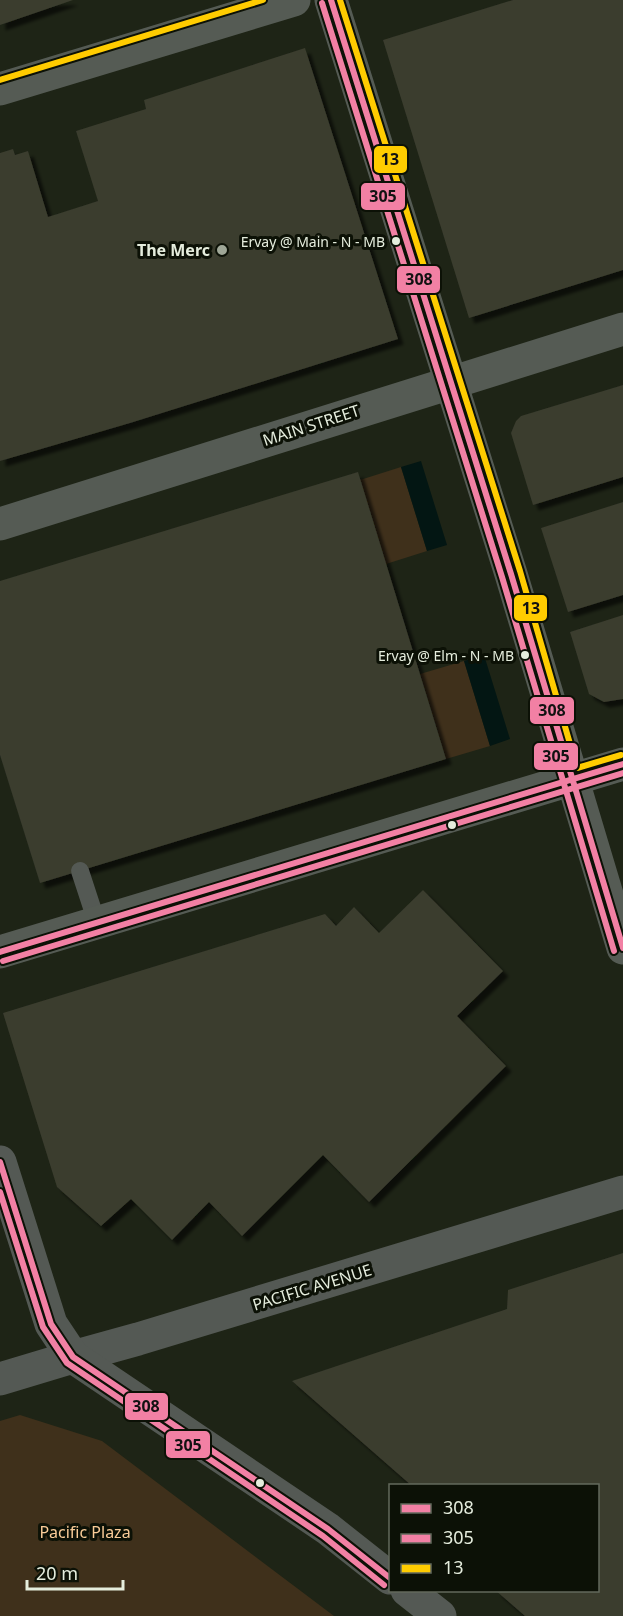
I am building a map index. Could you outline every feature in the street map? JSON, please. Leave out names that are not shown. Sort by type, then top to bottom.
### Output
[{"type":"main road","points":[[0,89],[294,0]]},
{"type":"main road","points":[[331,0],[511,574],[623,948]]},
{"type":"main road","name":"MAIN STREET","points":[[0,524],[623,329]]},
{"type":"main road","points":[[0,952],[623,764]]},
{"type":"street","points":[[0,1162],[51,1324],[73,1357],[318,1522],[389,1577]]},
{"type":"street","name":"PACIFIC AVENUE","points":[[0,1379],[623,1192]]},
{"type":"street","points":[[410,1592],[440,1616]]},
{"type":"lane","points":[[80,871],[97,923]]},
{"type":"green space","points":[[401,467],[427,551],[386,564],[360,480]]},
{"type":"green space","points":[[464,661],[490,746],[446,759],[420,674]]},
{"type":"green space","name":"Pacific Plaza","points":[[20,1415],[102,1441],[334,1616],[0,1616],[0,1421]]},
{"type":"shaded area","points":[[421,461],[447,545],[427,551],[401,467]]},
{"type":"shaded area","points":[[484,655],[510,739],[490,746],[464,661]]},
{"type":"building","points":[[0,0],[73,0],[0,25]]},
{"type":"building","points":[[513,0],[623,0],[623,270],[469,318],[383,40]]},
{"type":"building","name":"The Merc","points":[[305,48],[398,339],[0,461],[0,153],[13,149],[15,155],[28,151],[48,217],[98,201],[76,131],[146,109],[144,100]]},
{"type":"building","points":[[623,385],[623,477],[533,505],[511,433],[516,421],[521,416]]},
{"type":"building","points":[[358,472],[446,759],[40,883],[0,755],[0,581]]},
{"type":"building","points":[[623,502],[623,595],[568,612],[541,528]]},
{"type":"building","points":[[623,615],[623,699],[604,702],[589,694],[570,632]]},
{"type":"building","points":[[423,890],[503,971],[457,1016],[506,1066],[369,1202],[323,1155],[242,1236],[209,1202],[172,1240],[131,1199],[101,1226],[57,1187],[3,1013],[325,914],[336,926],[354,907],[379,933]]},
{"type":"building","points":[[623,1253],[623,1616],[525,1616],[497,1592],[599,1592],[599,1484],[410,1484],[292,1381],[507,1309],[508,1290]]},
{"type":"transit line","name":"13","points":[[0,80],[263,0]]},
{"type":"transit line","name":"308","points":[[331,0],[511,574],[623,948]]},
{"type":"transit line","name":"13","points":[[340,0],[520,571],[577,768],[621,755]]},
{"type":"transit line","name":"305","points":[[322,3],[502,577],[614,951]]},
{"type":"transit line","name":"308","points":[[0,952],[623,764]]},
{"type":"transit line","name":"305","points":[[3,961],[623,773]]},
{"type":"transit line","name":"308","points":[[0,1162],[51,1324],[73,1357],[328,1529],[389,1577]]},
{"type":"transit line","name":"305","points":[[0,1192],[43,1327],[67,1363],[323,1536],[384,1585]]},
{"type":"place","name":"Ervay @ Main - N - MB","points":[[396,241]]},
{"type":"place","name":"The Merc","points":[[222,250]]},
{"type":"place","name":"Ervay @ Elm - N - MB","points":[[525,655]]}]
